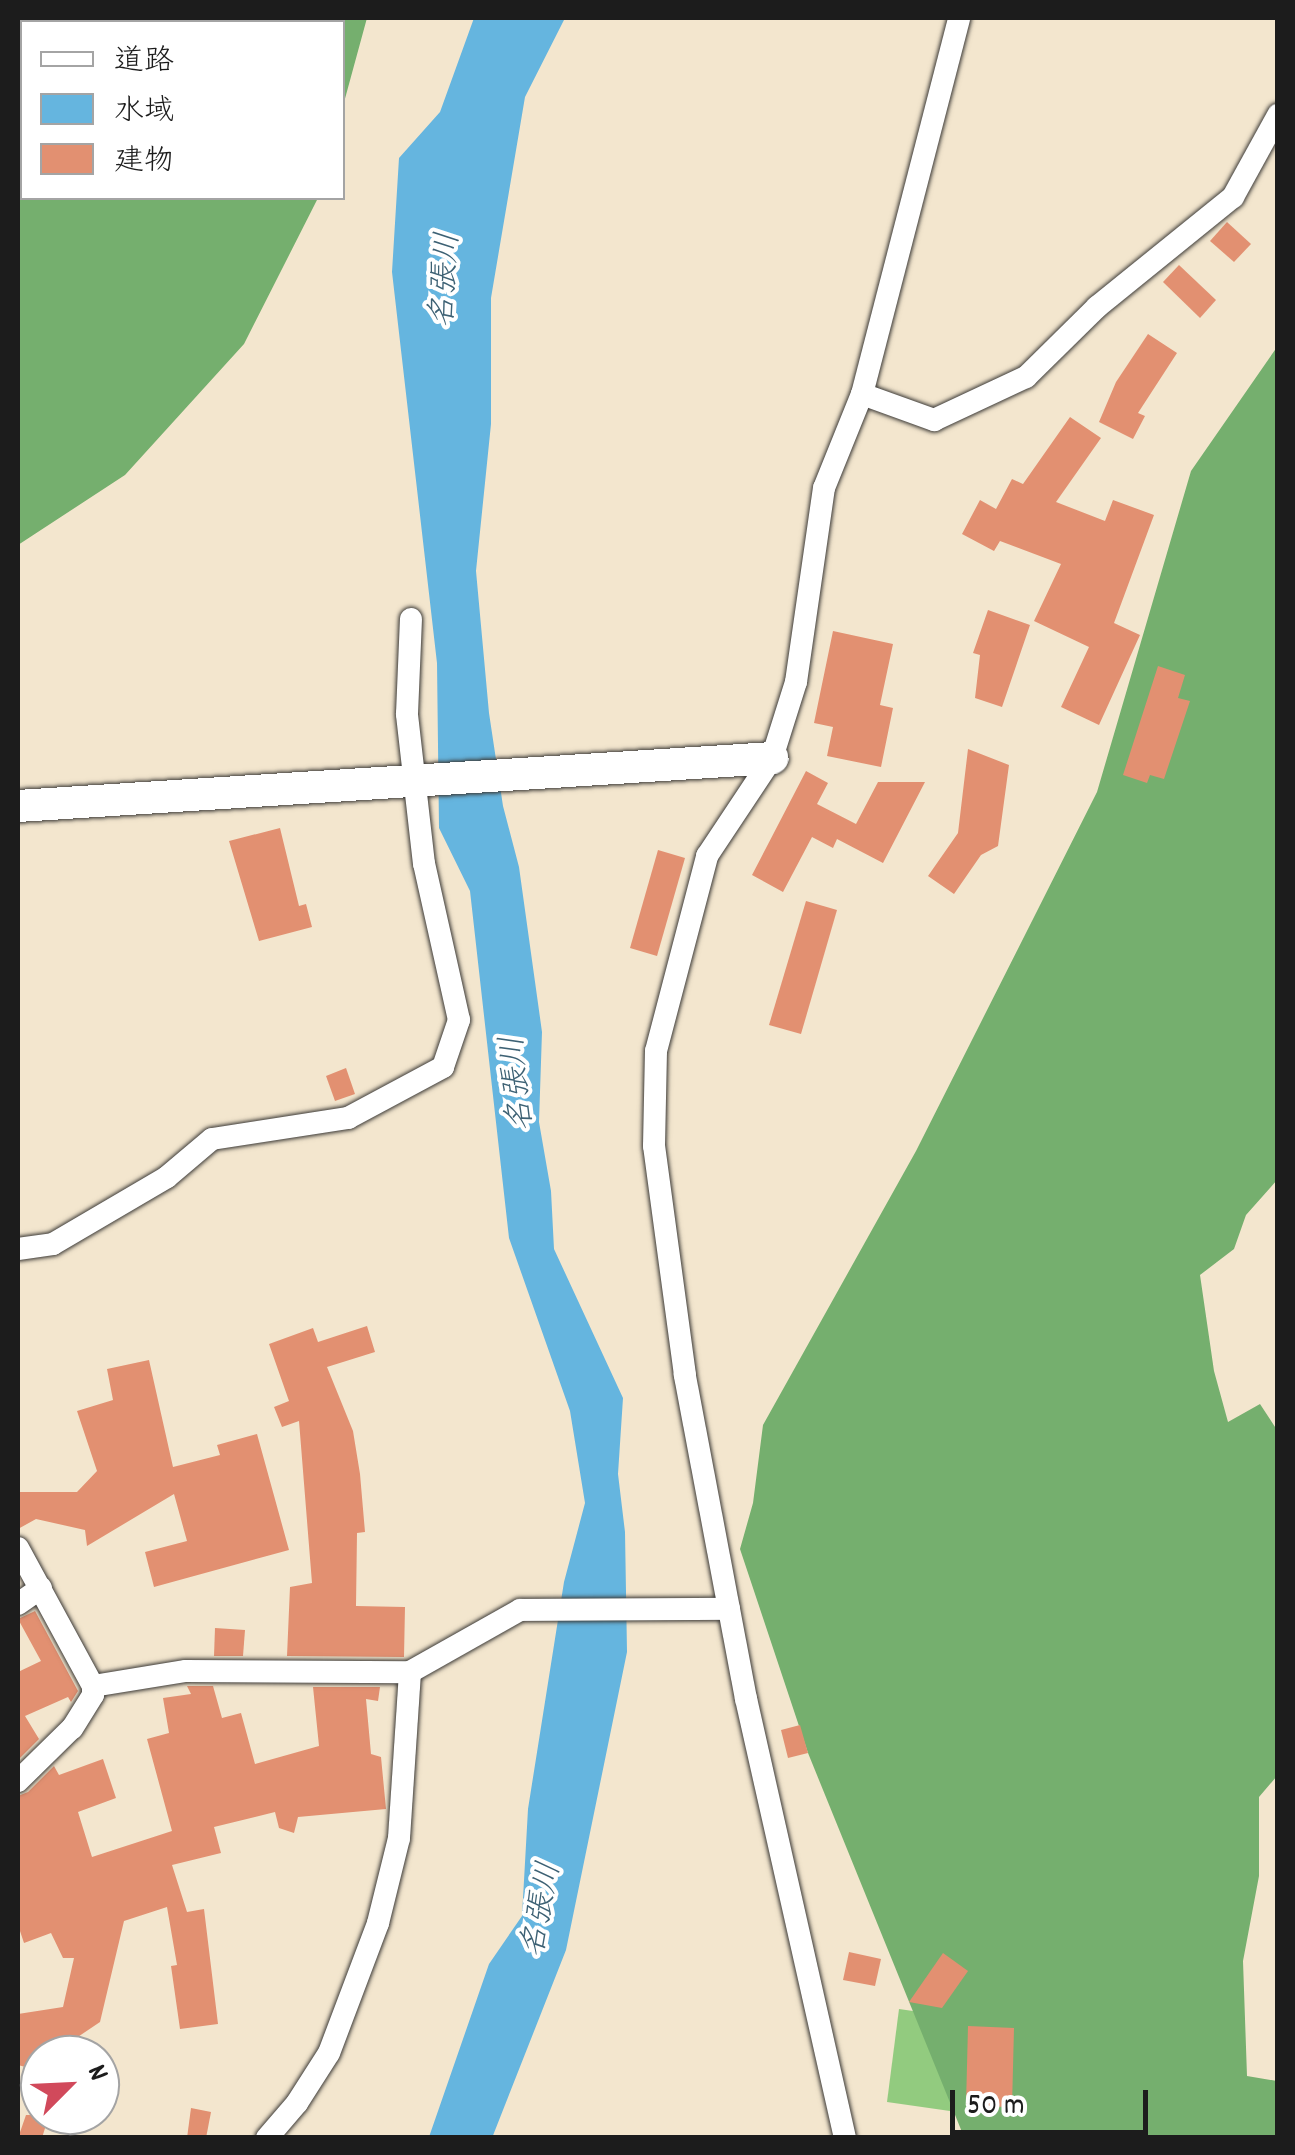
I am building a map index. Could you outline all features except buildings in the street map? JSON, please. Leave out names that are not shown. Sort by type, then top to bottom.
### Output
[{"type":"street","points":[[845,2138],[728,1609],[685,1375],[654,1146],[656,1051],[707,856],[772,758],[796,682],[824,488],[862,394],[959,18]]},
{"type":"street","points":[[862,394],[934,420],[1026,377],[1097,307],[1233,197],[1278,115]]},
{"type":"street","points":[[18,1249],[53,1244],[168,1177],[212,1140],[348,1118],[444,1068],[459,1020],[424,864],[407,714],[411,619]]},
{"type":"street","points":[[18,806],[772,758]]},
{"type":"street","points":[[18,1548],[93,1686],[93,1695],[72,1728],[18,1782]]},
{"type":"street","points":[[18,1604],[41,1588]]},
{"type":"street","points":[[93,1686],[186,1671],[410,1672],[520,1610],[728,1609]]},
{"type":"street","points":[[267,2138],[298,2104],[329,2053],[378,1923],[399,1838],[410,1672]]},
{"type":"green space","points":[[18,18],[367,18],[345,99],[345,20],[20,20],[20,200],[317,200],[244,344],[125,475],[18,545]]},
{"type":"green space","points":[[1277,347],[1277,1180],[1246,1215],[1234,1249],[1200,1275],[1214,1371],[1228,1422],[1260,1404],[1277,1430],[1277,1776],[1259,1797],[1259,1876],[1243,1961],[1247,2076],[1277,2081],[1277,2137],[964,2137],[808,1753],[740,1549],[753,1503],[763,1425],[916,1151],[1097,792],[1191,471]]},
{"type":"green space","points":[[899,2009],[969,2019],[957,2112],[887,2102]]},
{"type":"water","name":"名張川","points":[[474,18],[565,18],[525,97],[491,298],[491,424],[476,571],[489,713],[503,806],[519,867],[542,1032],[539,1122],[551,1191],[554,1249],[623,1398],[618,1474],[625,1532],[627,1652],[566,1950],[492,2138],[429,2137],[489,1964],[522,1916],[528,1809],[564,1582],[585,1503],[570,1411],[509,1238],[470,891],[439,828],[437,663],[392,272],[399,158],[440,112]]}]
